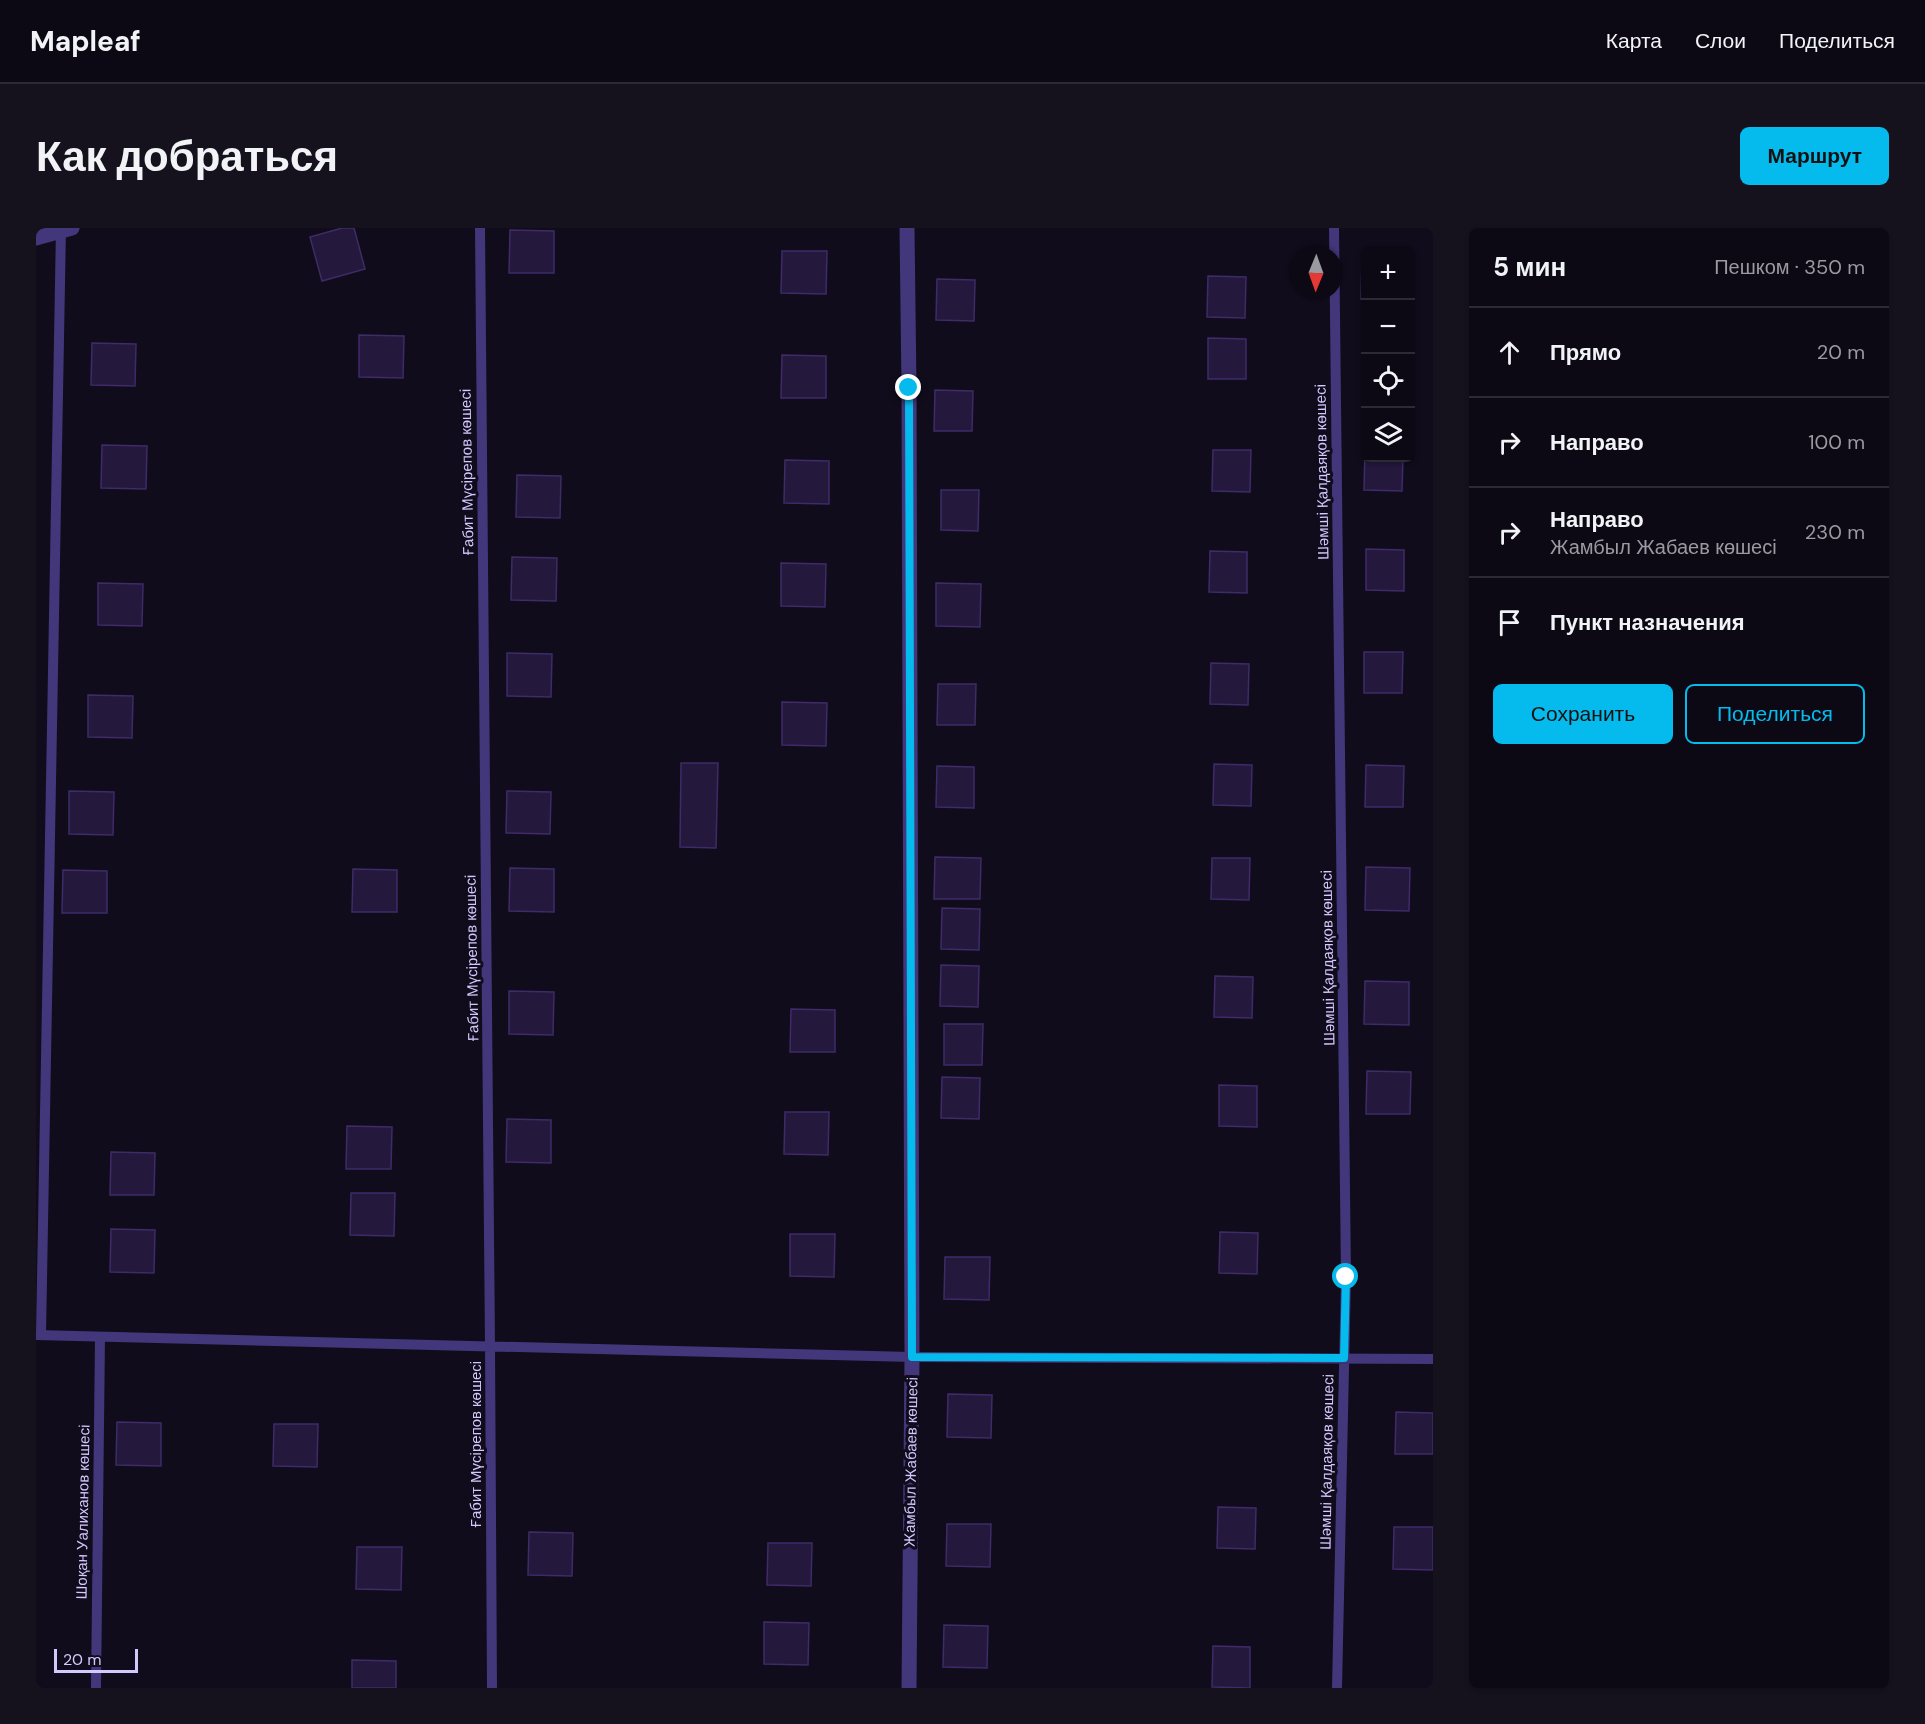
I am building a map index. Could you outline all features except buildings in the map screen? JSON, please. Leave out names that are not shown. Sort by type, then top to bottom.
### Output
[{"type":"street","name":"Жамбыл Жабаев көшесі","points":[[907,228],[912,1357],[909,1688]]},
{"type":"street","points":[[36,238],[65,229]]},
{"type":"lane","name":"Ғабит Мүсірепов көшесі","points":[[480,228],[492,1688]]},
{"type":"lane","name":"Шәмші Қалдаяқов көшесі","points":[[1334,228],[1346,1241],[1336,1688]]},
{"type":"lane","points":[[65,229],[39,1335],[912,1357],[1433,1359]]},
{"type":"lane","name":"Шоқан Уалиханов көшесі","points":[[96,1688],[100,1337]]},
{"type":"route","points":[[909,388],[912,1357],[1344,1358],[1346,1277]]}]
